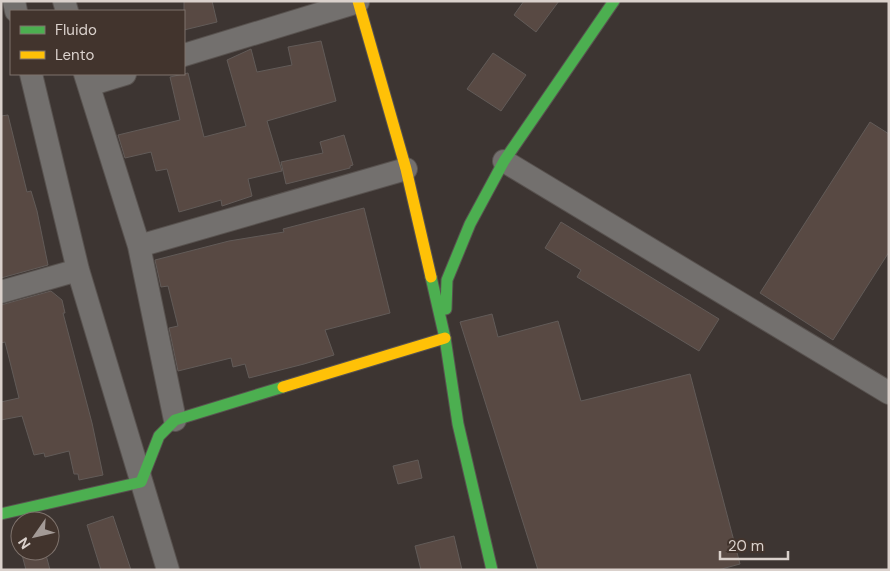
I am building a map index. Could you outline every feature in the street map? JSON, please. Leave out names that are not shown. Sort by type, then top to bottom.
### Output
[{"type":"street","points":[[445,338],[447,280],[470,224],[504,161],[614,1]]},
{"type":"street","points":[[185,56],[358,2],[406,169],[445,338],[458,424],[492,570]]},
{"type":"street","points":[[31,75],[78,270],[168,570]]},
{"type":"street","points":[[117,75],[87,79],[139,246],[175,420]]},
{"type":"street","points":[[504,161],[889,393]]},
{"type":"street","points":[[139,246],[406,169]]},
{"type":"street","points":[[1,292],[78,270]]},
{"type":"street","points":[[141,482],[159,436],[175,420],[445,338]]},
{"type":"street","points":[[1,514],[141,482]]},
{"type":"building","points":[[184,1],[212,1],[217,22],[185,30]]},
{"type":"building","points":[[524,1],[559,1],[536,32],[514,15]]},
{"type":"building","points":[[321,41],[336,101],[267,121],[282,171],[248,179],[252,196],[222,206],[221,200],[179,212],[167,169],[156,171],[151,152],[125,158],[118,135],[180,120],[170,77],[188,73],[204,137],[246,126],[227,60],[251,49],[257,72],[292,65],[288,47]]},
{"type":"building","points":[[493,53],[526,75],[501,111],[467,89]]},
{"type":"building","points":[[8,115],[27,192],[31,191],[37,211],[48,265],[1,278],[1,116]]},
{"type":"building","points":[[870,122],[889,134],[889,252],[833,340],[760,293]]},
{"type":"building","points":[[344,135],[353,165],[350,168],[286,184],[281,162],[323,153],[320,142]]},
{"type":"building","points":[[364,208],[390,313],[325,330],[334,355],[304,364],[249,378],[245,364],[233,367],[231,358],[178,371],[169,328],[178,326],[168,286],[161,287],[155,260],[229,241],[284,232],[283,229]]},
{"type":"building","points":[[561,222],[719,319],[699,351],[577,277],[581,270],[545,248]]},
{"type":"building","points":[[51,291],[62,300],[65,313],[63,313],[92,423],[103,475],[79,480],[78,474],[74,474],[69,451],[45,457],[44,453],[34,455],[22,416],[1,420],[1,402],[19,398],[5,342],[1,343],[1,305]]},
{"type":"building","points":[[492,314],[498,337],[558,321],[581,401],[690,374],[740,564],[718,570],[538,570],[460,322]]},
{"type":"building","points":[[418,460],[422,478],[398,484],[393,466]]},
{"type":"building","points":[[113,516],[131,570],[101,570],[87,525]]},
{"type":"building","points":[[454,536],[462,570],[421,570],[415,546]]},
{"type":"building","points":[[24,561],[48,561],[50,570],[26,570]]},
{"type":"traffic: fast","points":[[446,309],[447,280],[470,224],[504,161],[614,1]]},
{"type":"traffic: fast","points":[[431,277],[445,338],[458,424],[492,570]]},
{"type":"traffic: fast","points":[[1,514],[141,482],[159,436],[175,420],[283,387]]},
{"type":"traffic: slow","points":[[358,1],[406,169],[431,277]]},
{"type":"traffic: slow","points":[[283,387],[445,338]]}]
